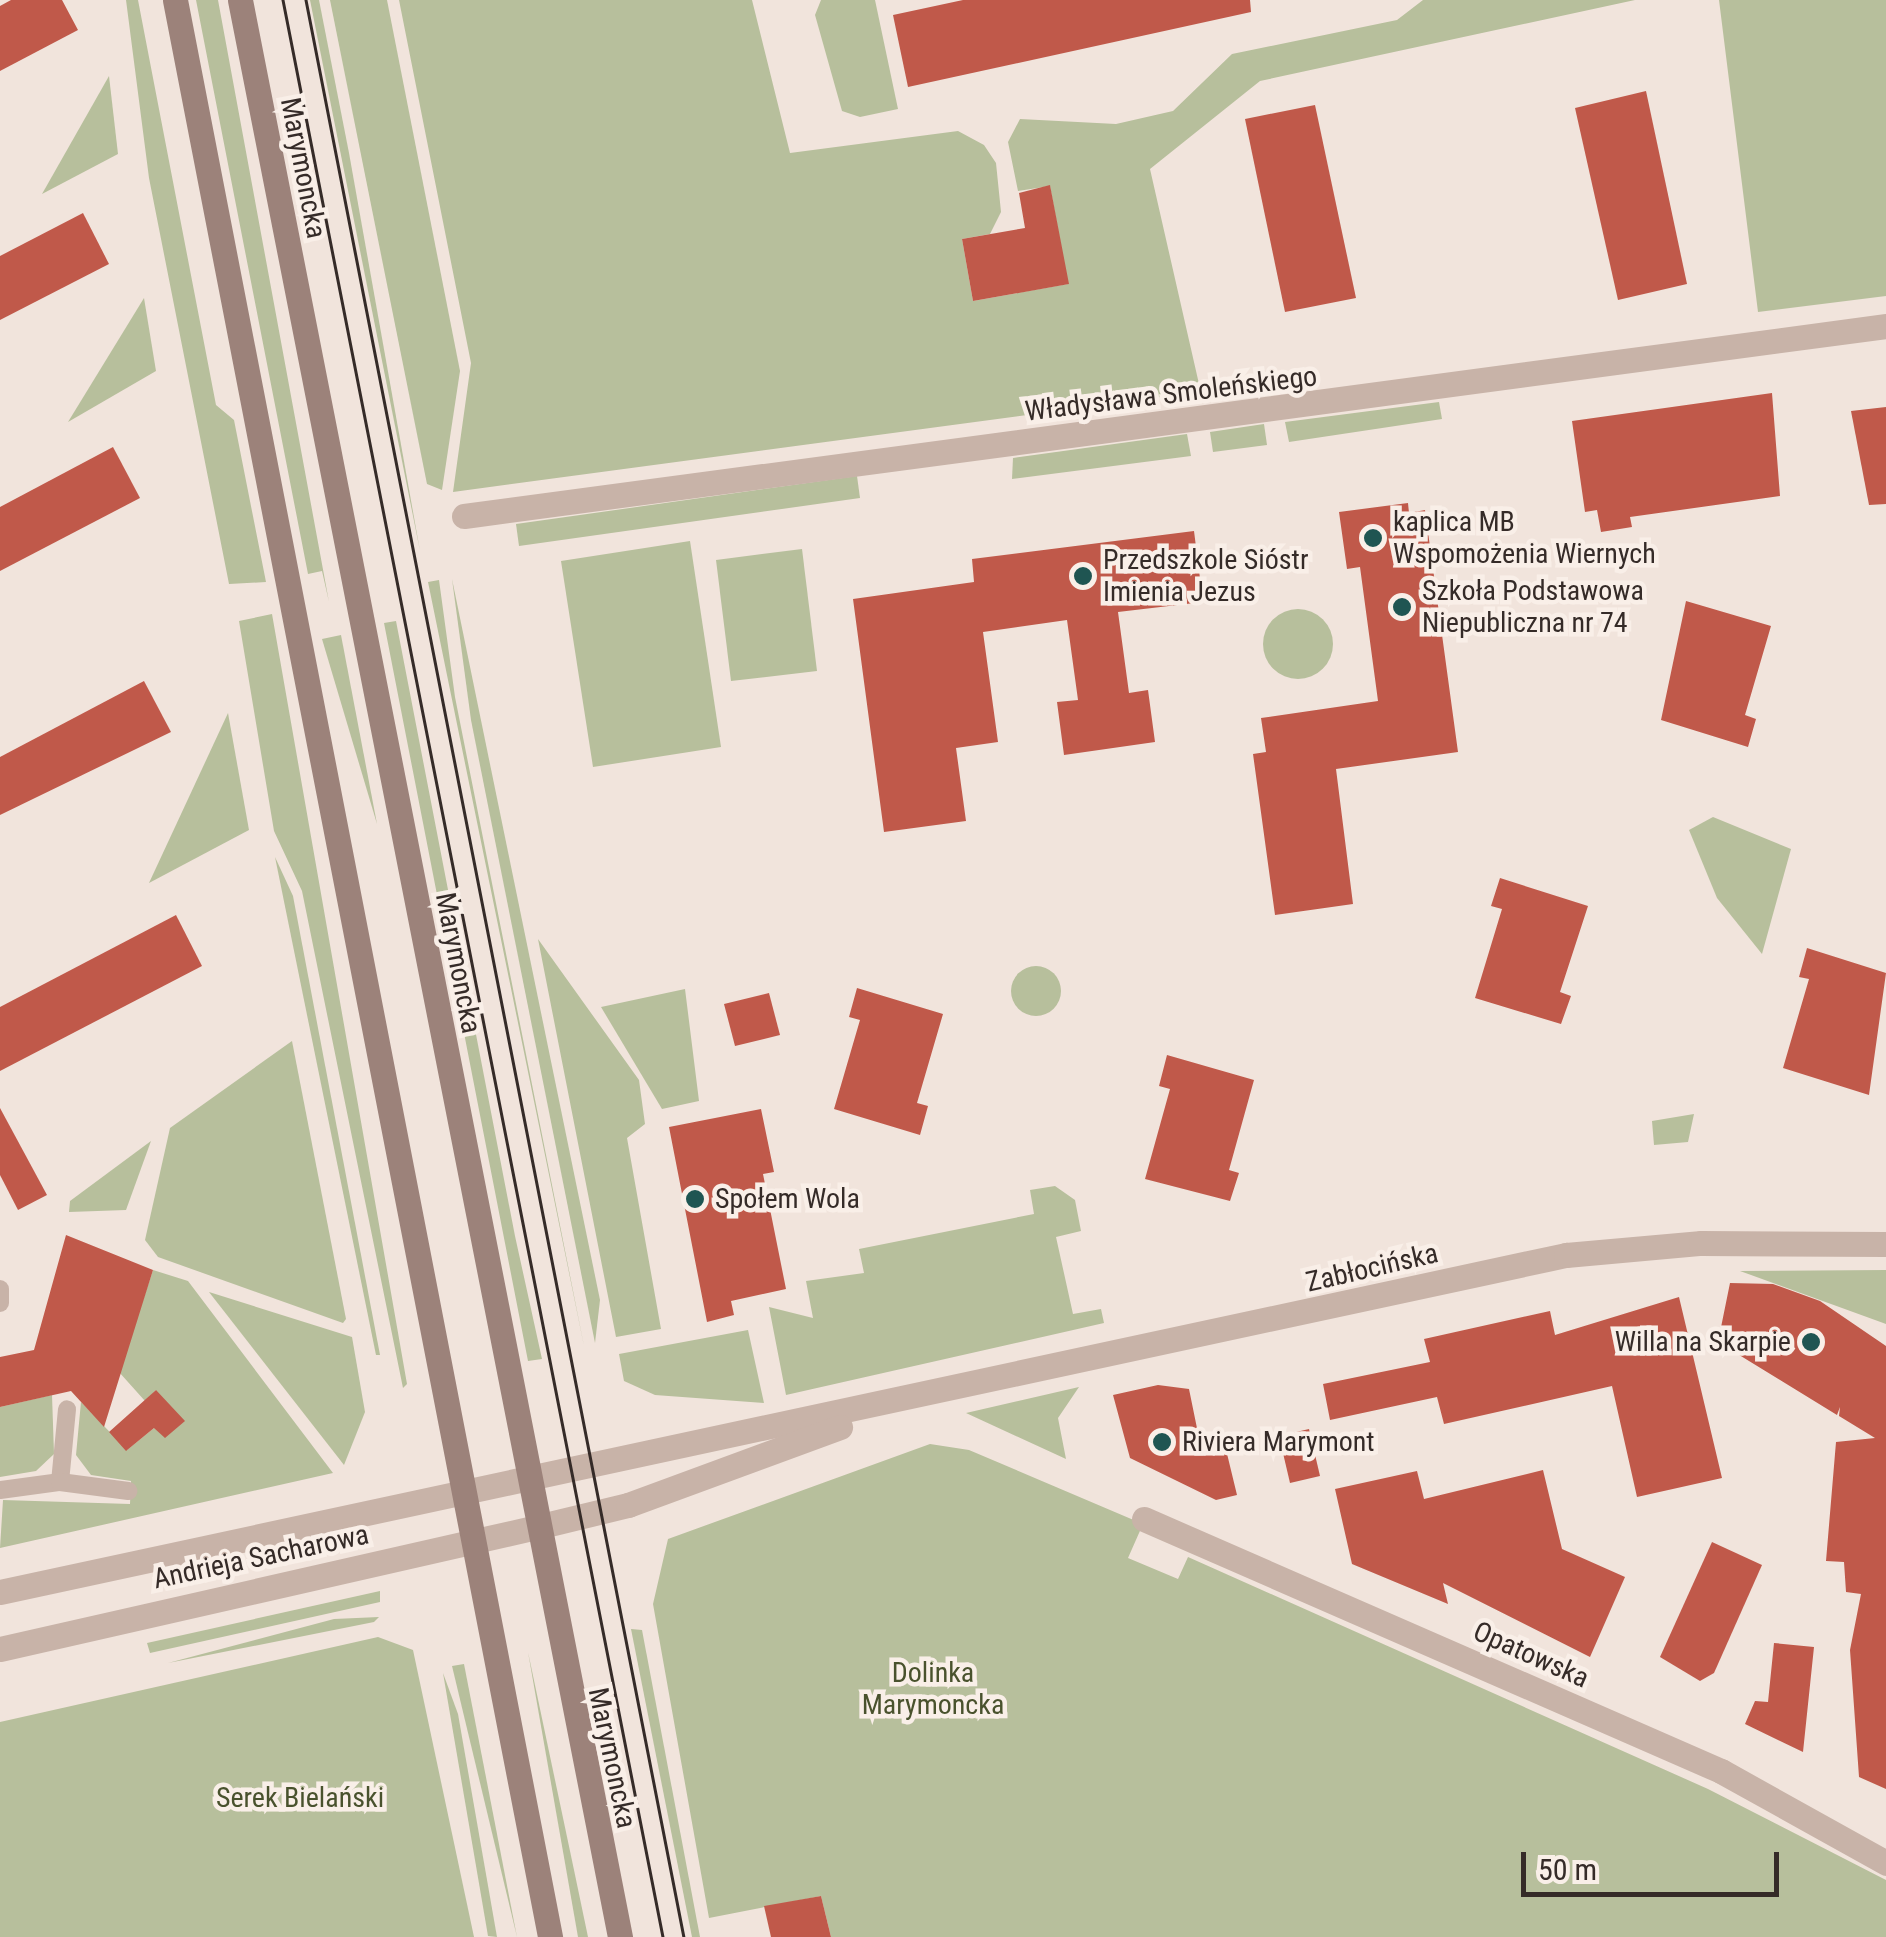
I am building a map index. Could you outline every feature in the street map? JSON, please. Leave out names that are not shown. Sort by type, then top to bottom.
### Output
[{"type":"main road","points":[[175,0],[550,1937]]},
{"type":"main road","name":"Marymoncka","points":[[240,0],[620,1937]]},
{"type":"street","name":"Władysława Smoleńskiego","points":[[464,516],[1886,326]]},
{"type":"street","name":"Zabłocińska","points":[[529,1478],[878,1408],[1594,1250],[1886,1244]]},
{"type":"street","name":"Zabłocińska","points":[[537,1528],[644,1500],[878,1408]]},
{"type":"street","name":"Andrieja Sacharowa","points":[[0,1592],[463,1489],[529,1478]]},
{"type":"street","name":"Opatowska","points":[[1144,1518],[1721,1771],[1886,1863]]},
{"type":"street","name":"Andrieja Sacharowa","points":[[0,1649],[537,1528]]},
{"type":"lane","points":[[0,1288],[0,1303]]},
{"type":"lane","points":[[60,1482],[67,1410]]},
{"type":"lane","points":[[0,1490],[60,1482],[128,1491]]},
{"type":"green space","points":[[126,0],[138,0],[216,405],[234,420],[266,582],[229,584],[149,178]]},
{"type":"green space","points":[[196,0],[218,0],[329,602],[322,571],[308,574]]},
{"type":"green space","points":[[310,0],[319,0],[420,551]]},
{"type":"green space","points":[[330,0],[387,0],[460,371],[442,490],[427,484]]},
{"type":"green space","points":[[399,0],[752,0],[790,153],[958,131],[984,145],[996,163],[1001,212],[990,234],[962,239],[973,301],[1068,284],[1050,186],[1018,191],[1008,142],[1020,119],[1116,124],[1173,111],[1232,54],[1397,20],[1423,0],[1635,0],[1260,81],[1150,169],[1199,384],[1302,378],[453,492],[471,363]]},
{"type":"green space","points":[[821,0],[875,0],[898,109],[860,117],[842,111],[815,15]]},
{"type":"green space","points":[[1719,0],[1886,0],[1886,296],[1758,312]]},
{"type":"green space","points":[[109,76],[118,154],[42,194]]},
{"type":"green space","points":[[144,298],[156,371],[68,422]]},
{"type":"green space","points":[[1439,402],[1442,419],[1289,442],[1285,422]]},
{"type":"green space","points":[[1264,424],[1267,445],[1213,452],[1210,432]]},
{"type":"green space","points":[[1187,434],[1191,456],[1012,479],[1013,458]]},
{"type":"green space","points":[[857,476],[860,498],[519,546],[516,524]]},
{"type":"green space","points":[[690,541],[721,747],[593,767],[561,561]]},
{"type":"green space","points":[[802,549],[817,671],[731,681],[716,560]]},
{"type":"green space","points":[[452,579],[600,1300],[595,1343],[471,720]]},
{"type":"green space","points":[[439,580],[455,697],[585,1351],[428,582]]},
{"type":"green space","points":[[1298,609],[1312,611],[1323,619],[1331,630],[1331,658],[1323,669],[1312,677],[1298,679],[1284,677],[1273,669],[1265,658],[1263,644],[1265,630],[1273,619],[1284,611]]},
{"type":"green space","points":[[272,614],[407,1384],[403,1388],[302,891],[274,831],[239,621]]},
{"type":"green space","points":[[396,621],[542,1359],[528,1361],[384,623]]},
{"type":"green space","points":[[341,635],[377,824],[322,639]]},
{"type":"green space","points":[[228,713],[249,830],[149,883]]},
{"type":"green space","points":[[1713,817],[1791,849],[1762,954],[1717,898],[1689,830]]},
{"type":"green space","points":[[275,857],[293,896],[380,1355],[376,1355]]},
{"type":"green space","points":[[538,939],[639,1080],[645,1124],[627,1138],[661,1329],[616,1337]]},
{"type":"green space","points":[[1036,966],[1054,973],[1061,991],[1054,1009],[1036,1016],[1018,1009],[1011,991],[1018,973]]},
{"type":"green space","points":[[685,989],[699,1101],[662,1109],[601,1007]]},
{"type":"green space","points":[[292,1041],[346,1319],[343,1323],[158,1257],[145,1240],[170,1128]]},
{"type":"green space","points":[[1694,1114],[1688,1142],[1654,1145],[1652,1121]]},
{"type":"green space","points":[[151,1141],[126,1210],[69,1212],[70,1201]]},
{"type":"green space","points":[[1055,1186],[1075,1200],[1081,1231],[1056,1237],[1073,1314],[1101,1309],[1104,1323],[786,1395],[769,1307],[813,1318],[806,1281],[864,1273],[859,1249],[1034,1214],[1030,1190]]},
{"type":"green space","points":[[153,1270],[188,1281],[333,1473],[0,1548],[3,1500],[130,1504],[131,1481],[91,1475],[76,1455],[81,1402],[127,1450],[154,1428],[156,1390],[145,1401],[119,1372]]},
{"type":"green space","points":[[1886,1270],[1886,1324],[1740,1271]]},
{"type":"green space","points":[[209,1292],[352,1337],[365,1412],[344,1465]]},
{"type":"green space","points":[[748,1330],[764,1403],[655,1395],[624,1381],[619,1354]]},
{"type":"green space","points":[[1079,1387],[1058,1418],[1066,1459],[966,1413]]},
{"type":"green space","points":[[52,1395],[54,1454],[36,1471],[0,1477],[0,1407]]},
{"type":"green space","name":"Dolinka Marymoncka","points":[[930,1444],[969,1450],[1143,1524],[1128,1558],[1178,1579],[1188,1557],[1708,1789],[1886,1880],[1886,1937],[831,1937],[821,1896],[709,1918],[653,1604],[668,1539]]},
{"type":"green space","points":[[380,1591],[380,1602],[150,1653],[147,1643]]},
{"type":"green space","points":[[379,1617],[374,1622],[168,1663],[334,1619]]},
{"type":"green space","points":[[631,1629],[642,1630],[700,1937],[692,1937]]},
{"type":"green space","name":"Serek Bielański","points":[[378,1637],[413,1650],[474,1937],[0,1937],[0,1722]]},
{"type":"green space","points":[[528,1652],[574,1870],[588,1937],[578,1937]]},
{"type":"green space","points":[[464,1664],[517,1937],[452,1666]]},
{"type":"green space","points":[[443,1673],[458,1714],[497,1937],[488,1936]]},
{"type":"building","points":[[11,0],[62,0],[78,30],[0,71],[0,6]]},
{"type":"building","points":[[963,0],[1250,0],[1251,12],[908,87],[893,15]]},
{"type":"building","points":[[1646,91],[1687,284],[1618,300],[1575,108]]},
{"type":"building","points":[[1315,105],[1356,298],[1285,312],[1245,119]]},
{"type":"building","points":[[1050,185],[1069,284],[973,301],[962,239],[1025,228],[1019,193]]},
{"type":"building","points":[[83,213],[109,264],[0,320],[0,256]]},
{"type":"building","points":[[1772,393],[1780,496],[1630,517],[1632,527],[1601,532],[1597,510],[1585,512],[1572,421]]},
{"type":"building","points":[[1886,407],[1886,504],[1869,505],[1851,411]]},
{"type":"building","points":[[113,447],[140,498],[0,571],[0,507]]},
{"type":"building","points":[[1408,503],[1409,513],[1425,510],[1458,752],[1336,769],[1353,904],[1275,915],[1253,754],[1266,752],[1261,718],[1378,701],[1360,567],[1347,569],[1339,512]]},
{"type":"building","points":[[1194,531],[1203,602],[1118,612],[1129,693],[1148,690],[1155,742],[1064,755],[1057,702],[1078,700],[1067,620],[983,632],[998,742],[956,748],[966,821],[884,832],[853,599],[974,582],[972,559]]},
{"type":"building","points":[[1686,601],[1771,626],[1745,715],[1756,719],[1748,747],[1661,720]]},
{"type":"building","points":[[144,681],[171,732],[0,815],[0,757]]},
{"type":"building","points":[[1500,878],[1588,906],[1560,992],[1571,996],[1561,1024],[1475,998],[1502,909],[1491,906]]},
{"type":"building","points":[[176,915],[202,966],[0,1071],[0,1007]]},
{"type":"building","points":[[1807,948],[1886,973],[1869,1095],[1783,1068],[1809,979],[1799,977]]},
{"type":"building","points":[[857,988],[943,1014],[917,1103],[928,1106],[920,1135],[834,1109],[860,1020],[849,1017]]},
{"type":"building","points":[[769,993],[780,1035],[735,1046],[724,1004]]},
{"type":"building","points":[[1167,1055],[1254,1080],[1229,1170],[1239,1173],[1230,1201],[1145,1179],[1170,1089],[1159,1086]]},
{"type":"building","points":[[0,1108],[47,1195],[18,1210],[0,1175]]},
{"type":"building","points":[[761,1109],[774,1172],[763,1174],[786,1289],[731,1301],[734,1315],[707,1322],[669,1127]]},
{"type":"building","points":[[66,1235],[153,1270],[104,1427],[71,1391],[0,1407],[0,1357],[34,1350]]},
{"type":"building","points":[[1730,1283],[1773,1284],[1820,1301],[1886,1346],[1886,1789],[1859,1777],[1850,1650],[1861,1594],[1846,1592],[1844,1562],[1826,1561],[1836,1442],[1875,1438],[1839,1416],[1840,1407],[1837,1415],[1718,1342]]},
{"type":"building","points":[[1679,1297],[1722,1478],[1637,1497],[1612,1386],[1444,1424],[1437,1397],[1330,1420],[1323,1384],[1430,1362],[1424,1339],[1550,1311],[1555,1335]]},
{"type":"building","name":"Riviera Marymont","points":[[1158,1385],[1189,1389],[1199,1438],[1222,1433],[1237,1495],[1216,1500],[1130,1458],[1113,1395]]},
{"type":"building","points":[[156,1390],[185,1421],[165,1438],[154,1428],[126,1451],[109,1432]]},
{"type":"building","points":[[1309,1429],[1320,1476],[1290,1483],[1279,1436]]},
{"type":"building","points":[[1543,1470],[1562,1549],[1625,1577],[1590,1657],[1443,1583],[1448,1604],[1352,1564],[1335,1489],[1417,1471],[1424,1499]]},
{"type":"building","points":[[1712,1542],[1762,1565],[1714,1673],[1700,1681],[1660,1657]]},
{"type":"building","points":[[1774,1643],[1814,1647],[1803,1752],[1745,1724],[1755,1701],[1768,1702]]},
{"type":"building","points":[[821,1896],[831,1937],[771,1937],[764,1906]]},
{"type":"tram line","points":[[283,0],[663,1937]]},
{"type":"tram line","points":[[306,0],[684,1937]]},
{"type":"place","name":"kaplica MB Wspomożenia Wiernych","points":[[1373,538]]},
{"type":"place","name":"Przedszkole Sióstr Imienia Jezus","points":[[1083,576]]},
{"type":"place","name":"Szkoła Podstawowa Niepubliczna nr 74","points":[[1402,607]]},
{"type":"place","name":"Społem Wola","points":[[695,1199]]},
{"type":"place","name":"Willa na Skarpie","points":[[1811,1342]]},
{"type":"place","name":"Riviera Marymont","points":[[1162,1442]]}]
